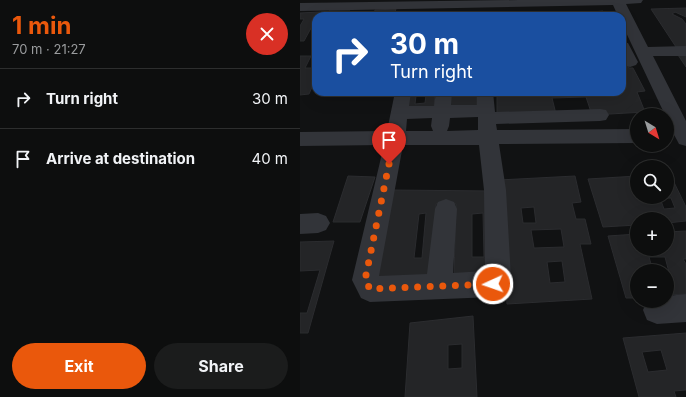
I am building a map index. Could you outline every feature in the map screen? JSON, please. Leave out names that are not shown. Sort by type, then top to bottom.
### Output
[{"type":"street","points":[[543,12],[618,1],[637,0]]},
{"type":"street","points":[[618,1],[621,12]]},
{"type":"street","points":[[300,7],[576,8],[601,10]]},
{"type":"street","points":[[626,29],[631,47],[681,136]]},
{"type":"street","points":[[631,47],[686,51]]},
{"type":"street","points":[[402,96],[395,138],[365,280],[370,289],[493,284],[498,278],[493,96]]},
{"type":"street","points":[[439,138],[443,96]]},
{"type":"street","points":[[486,96],[493,131]]},
{"type":"street","points":[[572,109],[579,136]]},
{"type":"street","points":[[301,142],[395,138],[439,138],[493,131],[572,109],[600,115]]},
{"type":"street","points":[[399,113],[478,112]]},
{"type":"street","points":[[493,131],[579,136],[630,136]]},
{"type":"street","points":[[439,286],[446,209]]},
{"type":"street","points":[[657,310],[686,308]]},
{"type":"building","points":[[686,8],[686,17],[675,12],[672,14],[682,19],[686,24],[686,47],[676,47],[651,9]]},
{"type":"building","points":[[396,9],[395,12],[374,12],[375,10]]},
{"type":"building","points":[[329,11],[350,11],[350,12]]},
{"type":"building","points":[[312,12],[312,26],[304,41],[300,41],[300,26],[304,19],[300,19],[300,13]]},
{"type":"building","points":[[678,55],[686,55],[686,67]]},
{"type":"building","points":[[300,56],[311,56],[305,68],[312,68],[312,87],[309,94],[300,95]]},
{"type":"building","points":[[626,62],[629,68],[633,68],[645,91],[637,92],[643,108],[630,108],[630,113],[592,115],[586,97],[552,98],[556,114],[497,116],[497,96],[626,96]]},
{"type":"building","points":[[405,96],[416,96],[415,104],[425,103],[426,96],[435,96],[434,110],[402,111]]},
{"type":"building","points":[[450,96],[477,96],[477,109],[449,109]]},
{"type":"building","points":[[348,176],[375,177],[360,222],[333,222]]},
{"type":"building","points":[[575,176],[581,202],[572,203],[576,219],[585,219],[591,244],[580,244],[592,299],[507,304],[499,180]],"holes":[[[534,207],[536,223],[523,223],[521,208]],[[561,229],[564,247],[534,248],[531,230]],[[562,261],[565,282],[550,283],[547,262]]]},
{"type":"building","points":[[630,176],[630,204],[662,204],[664,209],[675,208],[673,204],[674,182],[686,207],[686,221],[674,222],[674,212],[630,212],[630,225],[603,227],[588,179]]},
{"type":"building","points":[[391,190],[491,191],[495,274],[454,276],[456,204],[436,204],[431,278],[376,278]],"holes":[[[426,213],[422,258],[414,258],[419,214]],[[483,213],[484,257],[472,257],[472,214]]]},
{"type":"building","points":[[686,231],[686,259],[683,259],[686,264],[686,294],[674,295],[674,264],[667,264],[665,257],[649,257],[651,264],[630,264],[630,298],[626,298],[608,236],[630,234],[630,256],[674,256],[674,232]]},
{"type":"building","points":[[334,241],[308,333],[300,333],[300,313],[307,313],[320,270],[300,271],[300,242]]},
{"type":"building","points":[[473,316],[477,397],[405,397],[410,323]],"holes":[[[462,344],[462,368],[448,369],[448,345]]]},
{"type":"building","points":[[686,333],[686,390],[674,391],[676,397],[639,397],[623,338]],"holes":[[[661,350],[667,370],[648,372],[642,352]]]},
{"type":"route","points":[[389,164],[365,280],[370,289],[493,284]]}]
